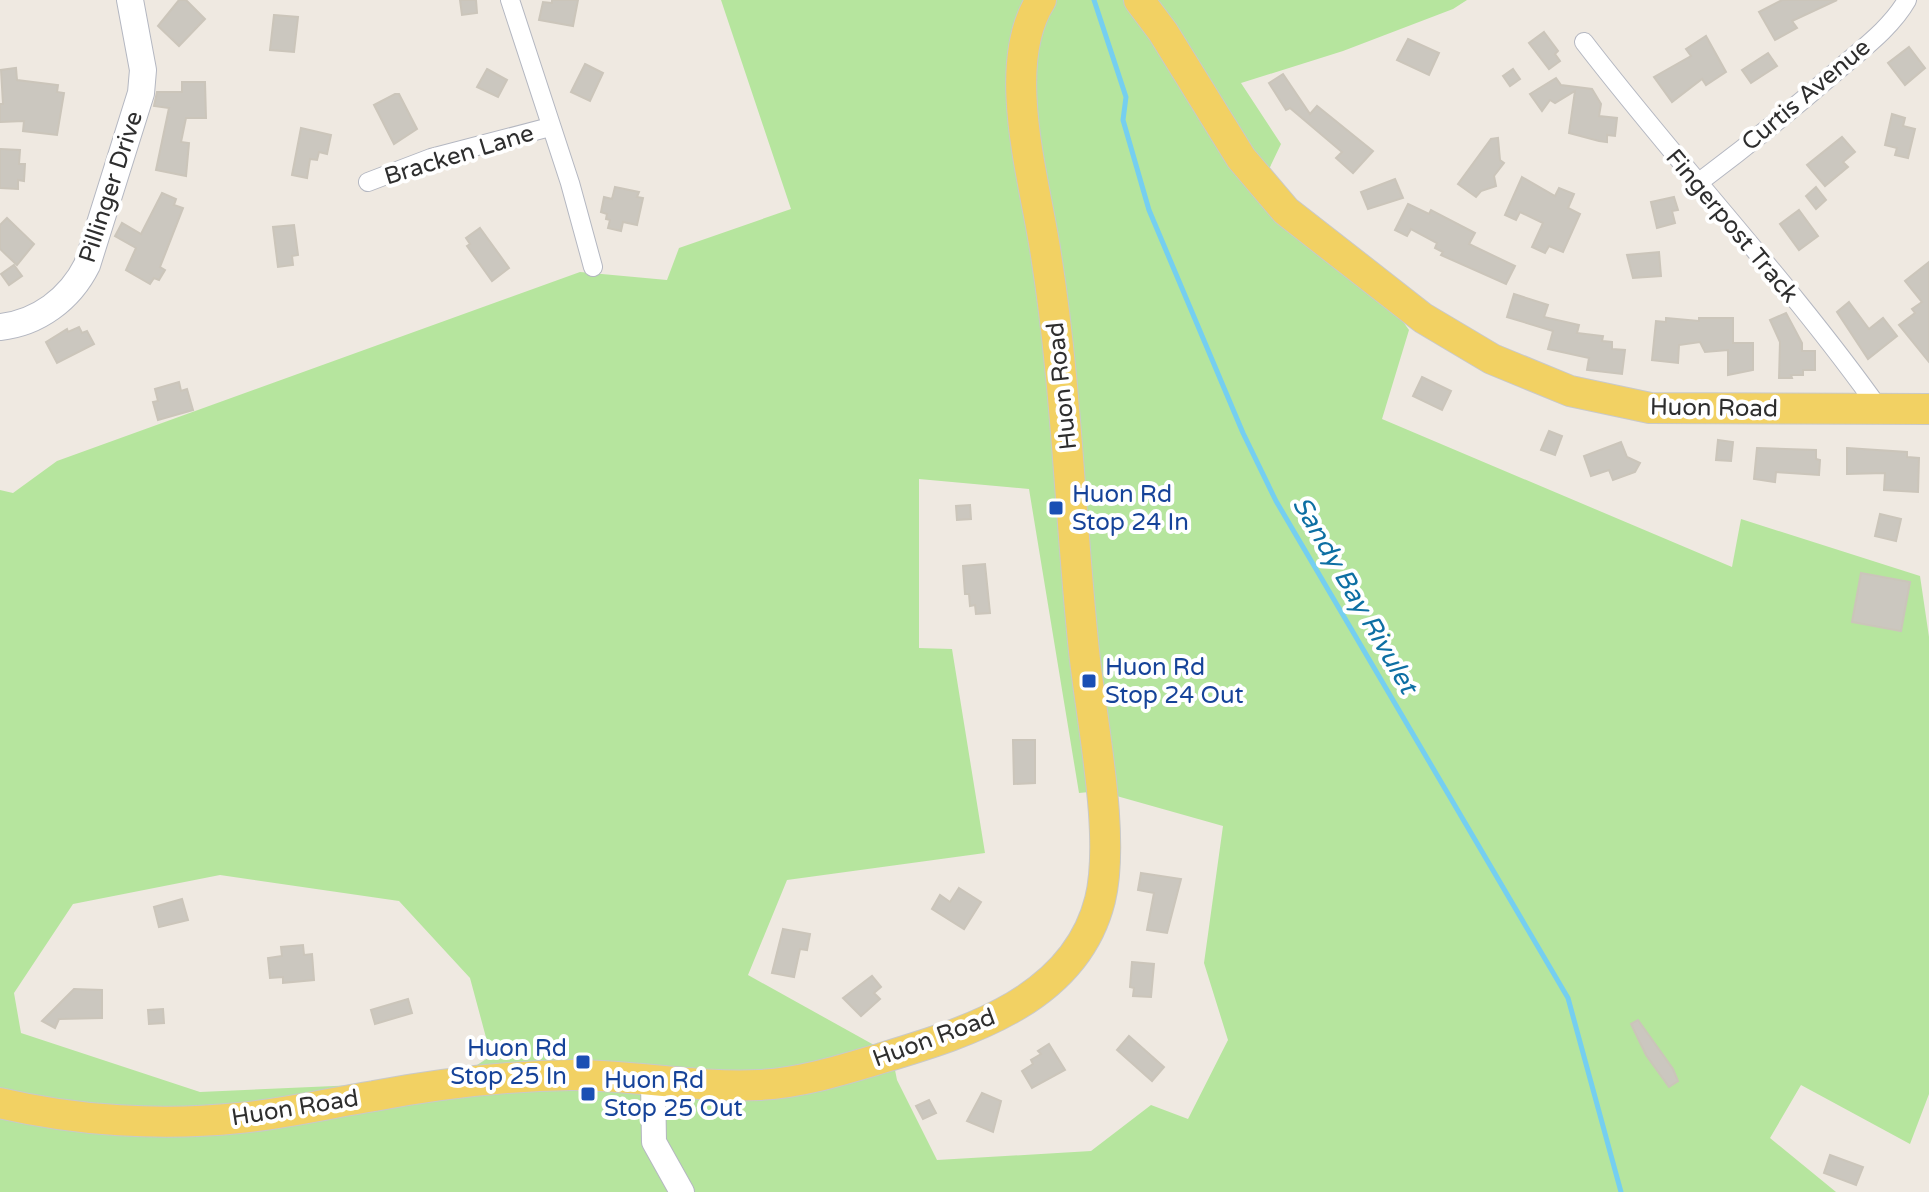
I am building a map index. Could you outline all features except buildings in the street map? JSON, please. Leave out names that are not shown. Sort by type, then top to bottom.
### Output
[{"type":"main road","name":"Pillinger Drive","points":[[0,327],[23,323],[56,304],[75,286],[87,265],[141,93],[143,70],[130,0]]},
{"type":"main road","name":"Huon Road","points":[[0,1103],[42,1112],[120,1119],[209,1121],[504,1079],[574,1075],[726,1085],[780,1083],[856,1066],[970,1029],[998,1017],[1049,982],[1085,937],[1099,905],[1104,828],[1074,556],[1062,358],[1020,78],[1026,29],[1041,0]]},
{"type":"main road","name":"Huon Road","points":[[1139,0],[1261,186],[1286,211],[1363,273],[1462,343],[1570,391],[1627,405],[1704,410],[1929,409]]},
{"type":"street","name":"Bracken Lane","points":[[510,0],[593,267]]},
{"type":"street","name":"Curtis Avenue","points":[[1698,183],[1771,128],[1850,60],[1899,14],[1907,0]]},
{"type":"street","name":"Fingerpost Track","points":[[1584,42],[1839,352],[1880,410]]},
{"type":"street","name":"Bracken Lane","points":[[368,182],[417,162],[550,127]]},
{"type":"street","points":[[653,1081],[654,1142],[682,1192]]},
{"type":"green space","points":[[721,0],[1467,0],[1453,9],[1343,51],[1241,83],[1281,144],[1261,186],[1376,284],[1409,330],[1382,419],[1732,567],[1741,519],[1920,576],[1929,637],[1929,1094],[1910,1144],[1801,1085],[1770,1138],[1836,1192],[0,1192],[0,490],[13,493],[57,461],[580,272],[667,280],[679,248],[791,209]],"holes":[[[919,479],[1029,489],[1079,793],[1099,791],[1223,826],[1204,963],[1228,1040],[1188,1119],[1151,1105],[1091,1151],[937,1160],[897,1080],[892,1055],[748,975],[787,880],[985,853],[952,649],[919,648]],[[220,875],[399,901],[470,978],[491,1056],[446,1085],[357,1085],[200,1092],[21,1033],[14,993],[73,904]]]},
{"type":"waterway","name":"Sandy Bay Rivulet","points":[[1094,0],[1126,97],[1123,120],[1149,210],[1243,433],[1276,501],[1568,998],[1621,1192]]},
{"type":"place","name":"Huon Rd Stop 24 In","points":[[1056,508]]},
{"type":"place","name":"Huon Rd Stop 24 Out","points":[[1089,681]]},
{"type":"place","name":"Huon Rd Stop 25 In","points":[[583,1062]]},
{"type":"place","name":"Huon Rd Stop 25 Out","points":[[588,1094]]}]
